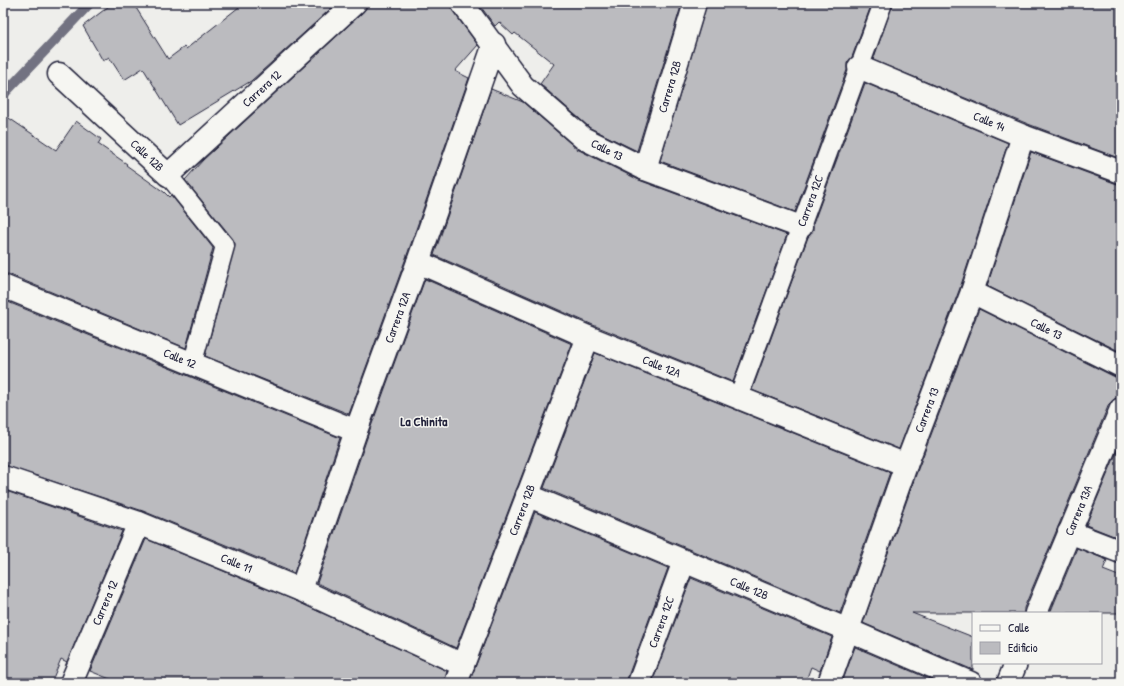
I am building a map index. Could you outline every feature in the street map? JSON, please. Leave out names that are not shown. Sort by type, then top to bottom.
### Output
[{"type":"street","name":"Carrera 12","points":[[168,175],[356,3]]},
{"type":"street","name":"Calle 13","points":[[462,3],[494,44],[523,86],[583,138],[645,169],[801,227]]},
{"type":"street","name":"Carrera 12B","points":[[645,169],[694,3]]},
{"type":"street","name":"Carrera 12A","points":[[301,590],[494,44]]},
{"type":"street","name":"Calle 14","points":[[859,67],[1023,136],[1121,172]]},
{"type":"street","name":"Calle 12B","points":[[59,74],[168,175]]},
{"type":"street","name":"Carrera 13","points":[[829,683],[906,465],[972,292],[1023,136]]},
{"type":"street","name":"Calle 12A","points":[[418,262],[588,337],[906,465]]},
{"type":"street","name":"Calle 12","points":[[3,286],[192,365],[356,431]]},
{"type":"street","name":"Calle 13","points":[[972,292],[1121,366]]},
{"type":"street","name":"Carrera 12B","points":[[459,674],[588,337]]},
{"type":"street","name":"Carrera 13A","points":[[1036,612],[1121,408]]},
{"type":"street","name":"Calle 11","points":[[3,477],[139,523],[301,590],[459,674]]},
{"type":"street","name":"Calle 12B","points":[[527,495],[971,683]]},
{"type":"street","name":"Carrera 12","points":[[71,683],[139,523]]},
{"type":"street","points":[[1069,532],[1121,552]]},
{"type":"street","name":"Carrera 12C","points":[[639,683],[684,561]]},
{"type":"street","points":[[1008,683],[1016,664]]},
{"type":"lane","name":"Carrera 12C","points":[[738,398],[883,3]]},
{"type":"lane","name":"Calle 12B","points":[[168,175],[225,246],[192,365]]},
{"type":"building","points":[[113,3],[133,3],[168,59],[184,47],[186,49],[244,3],[337,3],[251,81],[178,125],[143,68],[124,80],[109,57],[103,61],[83,26]]},
{"type":"building","points":[[367,3],[450,3],[452,10],[478,45],[455,71],[469,78],[406,258],[349,414],[205,356],[235,244],[233,239],[185,180],[203,160],[363,12],[367,7]]},
{"type":"building","points":[[478,3],[682,3],[637,151],[590,128],[540,84],[554,64],[515,33],[513,35],[499,22],[495,26]]},
{"type":"building","points":[[707,3],[872,3],[852,57],[847,63],[847,70],[795,212],[660,161]]},
{"type":"building","points":[[893,3],[1121,3],[1121,159],[1028,124],[873,60]]},
{"type":"building","points":[[865,83],[1008,143],[960,288],[899,449],[752,390],[808,237],[813,231],[813,224]]},
{"type":"building","points":[[491,89],[523,102],[577,149],[639,180],[787,235],[733,382],[593,325],[434,255]]},
{"type":"building","points":[[3,114],[56,150],[76,121],[101,139],[98,144],[127,164],[126,165],[169,197],[171,195],[213,248],[186,348],[8,274],[3,274]]},
{"type":"building","points":[[1031,152],[1117,184],[1121,184],[1121,352],[987,286]]},
{"type":"building","points":[[425,279],[572,344],[456,648],[317,583],[368,435]]},
{"type":"building","points":[[3,300],[340,438],[294,573],[143,511],[3,465]]},
{"type":"building","points":[[979,309],[1115,377],[1121,378],[1121,397],[1114,399],[1109,404],[1024,608],[1024,612],[912,613],[972,637],[973,670],[863,623],[918,469]]},
{"type":"building","points":[[595,353],[890,472],[840,613],[544,488]]},
{"type":"building","points":[[1121,442],[1121,524],[1116,537],[1086,525]]},
{"type":"building","points":[[3,490],[122,531],[67,662],[61,659],[51,683],[3,683]]},
{"type":"building","points":[[535,512],[668,568],[627,679],[627,683],[469,683]]},
{"type":"building","points":[[146,539],[296,601],[447,671],[444,683],[120,683],[90,671]]},
{"type":"building","points":[[1077,548],[1107,560],[1103,570],[1121,577],[1121,613],[1050,612]]},
{"type":"building","points":[[691,578],[832,637],[820,671],[811,667],[805,683],[652,683]]},
{"type":"building","points":[[855,647],[939,683],[852,683],[843,680]]},
{"type":"waterway","points":[[3,95],[90,3]]},
{"type":"district","name":"La Chinita","points":[[424,421]]}]
